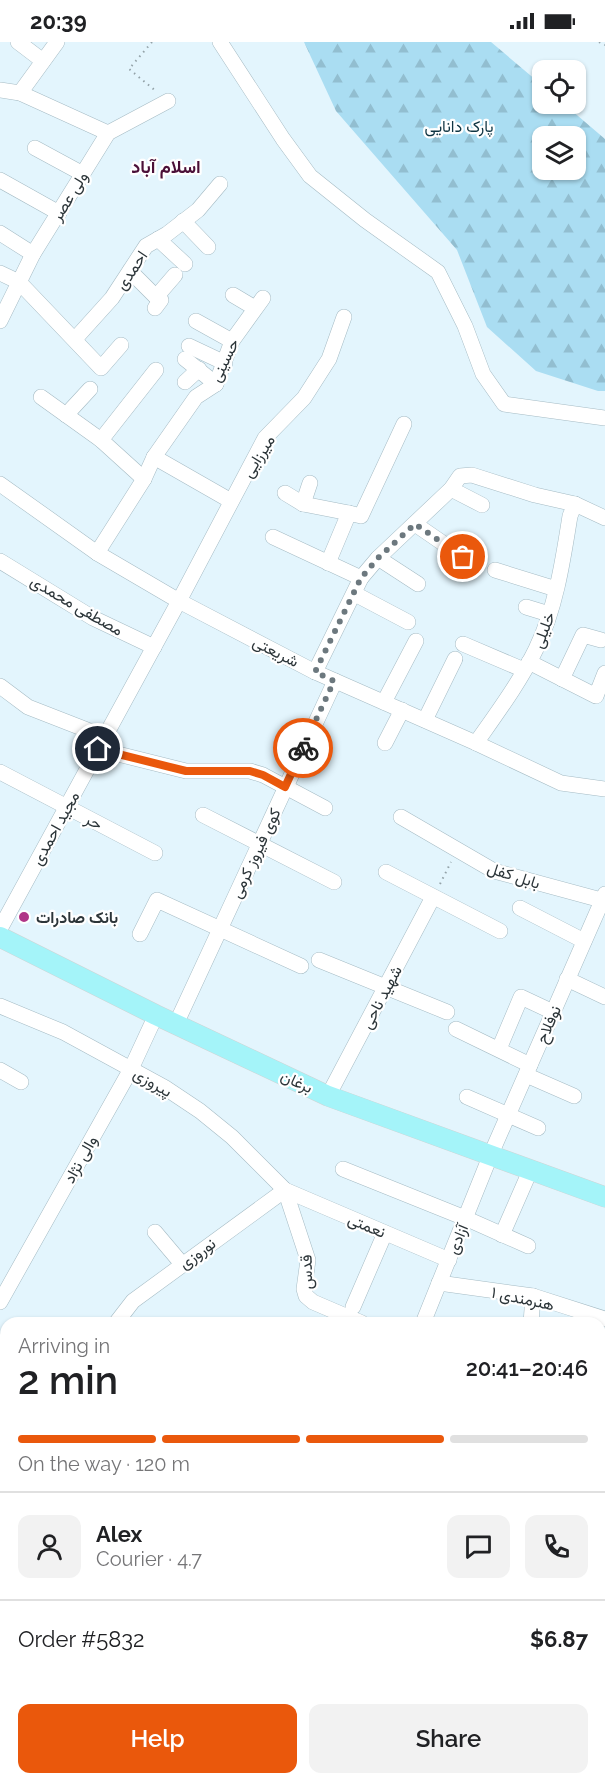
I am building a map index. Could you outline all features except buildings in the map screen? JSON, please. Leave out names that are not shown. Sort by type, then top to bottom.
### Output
[{"type":"main road","name":"برغان","points":[[0,937],[156,1015],[328,1096],[605,1197]]},
{"type":"street","points":[[18,42],[43,61]]},
{"type":"street","points":[[20,93],[57,42]]},
{"type":"street","points":[[220,42],[310,176],[438,272],[465,326],[483,374],[504,404],[605,418]]},
{"type":"street","points":[[0,90],[20,93],[108,133],[168,101]]},
{"type":"street","name":"ولی عصر","points":[[0,321],[33,254],[108,133]]},
{"type":"street","points":[[35,148],[83,174]]},
{"type":"street","points":[[0,180],[59,213]]},
{"type":"street","name":"احمدی","points":[[75,339],[112,298],[146,246],[198,210],[220,184]]},
{"type":"street","points":[[183,221],[208,247]]},
{"type":"street","points":[[0,233],[33,254]]},
{"type":"street","points":[[130,272],[155,303],[180,270],[158,239]]},
{"type":"street","points":[[0,273],[19,282],[101,368],[121,345]]},
{"type":"street","name":"حسینی","points":[[97,553],[144,479],[154,457],[196,397],[216,384],[232,341],[259,303],[233,295]]},
{"type":"street","name":"میرزایی","points":[[179,601],[265,438],[304,398],[329,359],[344,317]]},
{"type":"street","points":[[196,321],[232,341]]},
{"type":"street","points":[[216,384],[199,369],[187,352],[225,363]]},
{"type":"street","points":[[185,382],[199,369]]},
{"type":"street","points":[[101,440],[156,370]]},
{"type":"street","points":[[66,415],[90,389]]},
{"type":"street","points":[[41,398],[101,440],[144,479]]},
{"type":"street","points":[[285,493],[303,504],[361,516],[404,423]]},
{"type":"street","points":[[154,457],[231,501]]},
{"type":"street","points":[[315,672],[361,578],[378,558],[451,489],[460,476],[472,475],[535,495],[575,504],[605,518]]},
{"type":"street","points":[[303,504],[310,483]]},
{"type":"street","name":"شریعتی","points":[[0,484],[97,553],[179,601],[315,672],[476,742],[561,783],[605,789]]},
{"type":"street","points":[[451,489],[482,505]]},
{"type":"street","name":"خلیلی","points":[[476,742],[503,705],[536,650],[556,589],[570,516],[575,504]]},
{"type":"street","points":[[328,562],[350,513]]},
{"type":"street","points":[[415,524],[463,557]]},
{"type":"street","points":[[273,537],[361,578]]},
{"type":"street","points":[[378,558],[418,584]]},
{"type":"street","name":"مصطفی محمدی","points":[[0,561],[93,618],[154,647]]},
{"type":"street","points":[[495,570],[556,589]]},
{"type":"street","points":[[355,594],[408,622]]},
{"type":"street","name":"مجید احمدی","points":[[0,929],[179,601]]},
{"type":"street","points":[[526,607],[549,614]]},
{"type":"street","points":[[562,679],[583,635],[601,640]]},
{"type":"street","points":[[384,702],[416,641]]},
{"type":"street","points":[[463,644],[562,679],[596,696],[605,673]]},
{"type":"street","points":[[425,720],[455,659]]},
{"type":"street","name":"کوی فیروز کرمی","points":[[176,1024],[334,681]]},
{"type":"street","points":[[0,686],[28,707],[101,743],[186,771],[250,771],[263,775],[325,808]]},
{"type":"street","points":[[385,743],[402,710]]},
{"type":"street","name":"حر","points":[[0,772],[155,853]]},
{"type":"street","points":[[203,815],[334,882]]},
{"type":"street","name":"بابل کفل","points":[[400,817],[494,871],[604,898]]},
{"type":"street","points":[[386,873],[500,931]]},
{"type":"street","name":"شهید ناحی","points":[[328,1096],[433,897]]},
{"type":"street","name":"نوفلاح","points":[[491,1154],[604,898]]},
{"type":"street","points":[[140,934],[156,900],[301,966]]},
{"type":"street","points":[[520,908],[584,941]]},
{"type":"street","points":[[319,960],[447,1012]]},
{"type":"street","points":[[567,979],[605,997]]},
{"type":"street","points":[[499,1049],[521,997],[553,1012]]},
{"type":"street","name":"پیروزی","points":[[0,1006],[63,1032],[164,1087],[200,1111],[232,1137],[285,1190]]},
{"type":"street","name":"والی نژاد","points":[[0,1302],[130,1069],[156,1015]]},
{"type":"street","points":[[456,1029],[499,1049],[528,1070],[574,1096]]},
{"type":"street","points":[[0,1070],[21,1082]]},
{"type":"street","points":[[467,1096],[538,1128]]},
{"type":"street","name":"آزادی","points":[[427,1317],[491,1154]]},
{"type":"street","points":[[343,1169],[528,1246]]},
{"type":"street","points":[[502,1235],[530,1171]]},
{"type":"street","name":"نعمتی","points":[[285,1190],[448,1260]]},
{"type":"street","name":"نوروزی","points":[[121,1317],[133,1301],[285,1190]]},
{"type":"street","name":"قدس","points":[[285,1190],[308,1260],[304,1289],[306,1296],[313,1302],[348,1317]]},
{"type":"street","points":[[155,1232],[182,1264]]},
{"type":"street","points":[[353,1307],[386,1233]]},
{"type":"street","name":"هنرمندی ۱","points":[[439,1283],[533,1296],[599,1317]]},
{"type":"street","points":[[531,1317],[533,1296]]},
{"type":"path","points":[[152,42],[129,69],[168,101]]},
{"type":"path","points":[[599,42],[605,45]]},
{"type":"path","points":[[433,897],[458,850]]},
{"type":"green space","name":"پارک دانایی","points":[[304,42],[491,42],[532,77],[532,114],[576,114],[605,139],[605,391],[598,391],[536,371],[487,327],[457,250],[336,111]]},
{"type":"way so far","points":[[303,748],[334,681],[315,672],[361,578],[369,568],[415,524],[463,557]]},
{"type":"place","name":"بانک صادرات","points":[[24,917]]},
{"type":"district","name":"اسلام آباد","points":[[166,167]]},
{"type":"route","points":[[98,749],[186,771],[250,771],[285,787],[303,748]]}]
